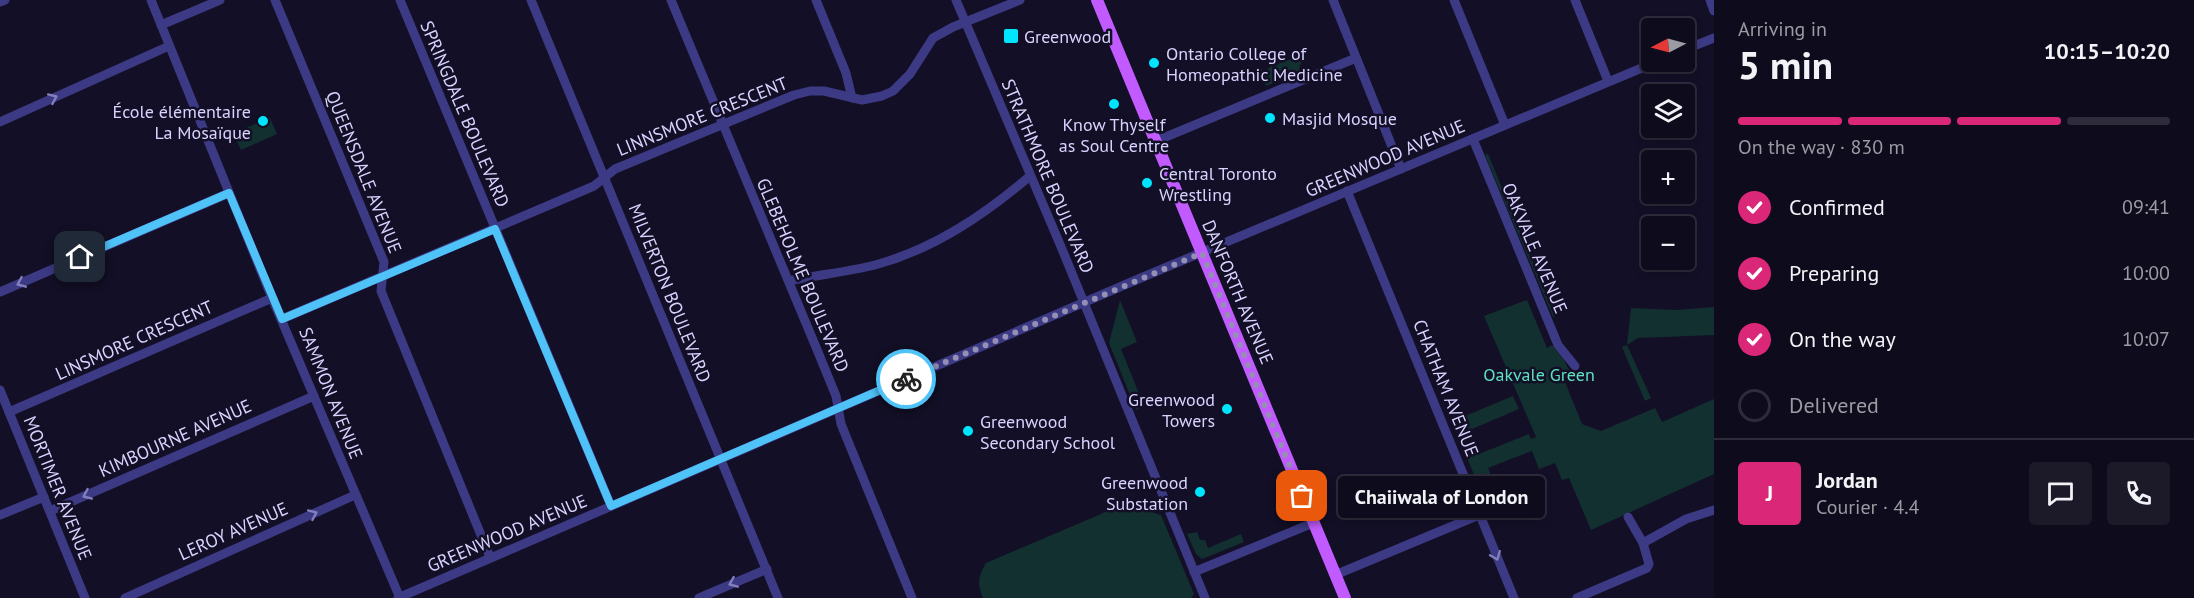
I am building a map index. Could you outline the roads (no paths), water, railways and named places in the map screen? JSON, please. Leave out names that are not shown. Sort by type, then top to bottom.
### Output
[{"type":"main road","name":"DANFORTH AVENUE","points":[[1097,0],[1345,598]]},
{"type":"street","points":[[0,2],[5,0]]},
{"type":"street","name":"SAMMON AVENUE","points":[[151,0],[272,298],[399,598]]},
{"type":"street","points":[[161,25],[220,0]]},
{"type":"street","name":"QUEENSDALE AVENUE","points":[[275,0],[384,262],[381,291],[490,557]]},
{"type":"street","name":"SPRINGDALE BOULEVARD","points":[[400,0],[611,506]]},
{"type":"street","name":"MILVERTON BOULEVARD","points":[[531,0],[778,598]]},
{"type":"street","name":"GLEBEHOLME BOULEVARD","points":[[671,0],[789,280],[839,407],[841,424],[912,598]]},
{"type":"street","points":[[816,0],[846,73],[852,98]]},
{"type":"street","name":"STRATHMORE BOULEVARD","points":[[956,0],[1205,598]]},
{"type":"street","name":"LINNSMORE CRESCENT","points":[[495,229],[594,186],[615,169],[767,106],[810,91],[824,91],[862,100],[873,99],[893,91],[910,74],[933,38],[1020,0]]},
{"type":"street","points":[[1333,0],[1401,169]]},
{"type":"street","points":[[1454,0],[1505,125]]},
{"type":"street","points":[[1575,0],[1608,81]]},
{"type":"street","points":[[1710,0],[1714,11]]},
{"type":"street","points":[[1695,46],[1714,38]]},
{"type":"street","points":[[0,122],[169,46]]},
{"type":"street","points":[[1156,141],[1356,58]]},
{"type":"street","name":"GREENWOOD AVENUE","points":[[399,598],[839,407],[1641,68]]},
{"type":"street","name":"OAKVALE AVENUE","points":[[1473,139],[1558,345],[1575,366]]},
{"type":"street","points":[[789,280],[874,265],[916,251],[955,231],[999,203],[1030,176]]},
{"type":"street","name":"CHATHAM AVENUE","points":[[1347,192],[1514,598]]},
{"type":"street","points":[[0,292],[229,193]]},
{"type":"street","points":[[282,319],[495,229]]},
{"type":"street","name":"LINSMORE CRESCENT","points":[[9,412],[272,298]]},
{"type":"street","name":"MORTIMER AVENUE","points":[[0,390],[85,598]]},
{"type":"street","name":"KIMBOURNE AVENUE","points":[[50,511],[314,396]]},
{"type":"street","name":"LEROY AVENUE","points":[[125,598],[355,495]]},
{"type":"street","points":[[0,515],[44,496]]},
{"type":"street","points":[[1642,543],[1686,519],[1714,510]]},
{"type":"street","points":[[1335,575],[1479,515]]},
{"type":"street","points":[[1577,598],[1647,568],[1650,564],[1628,517]]},
{"type":"street","points":[[1194,572],[1313,523]]},
{"type":"street","points":[[699,598],[767,568]]},
{"type":"place","name":"Greenwood","points":[[1011,36]]},
{"type":"place","name":"Ontario College of Homeopathic Medicine","points":[[1154,63]]},
{"type":"place","name":"Know Thyself as Soul Centre","points":[[1114,104]]},
{"type":"place","name":"Masjid Mosque","points":[[1270,118]]},
{"type":"place","name":"École élémentaire La Mosaïque","points":[[263,121]]},
{"type":"place","name":"Central Toronto Wrestling","points":[[1147,183]]},
{"type":"place","name":"Greenwood Towers","points":[[1227,409]]},
{"type":"place","name":"Greenwood Secondary School","points":[[968,431]]},
{"type":"place","name":"Greenwood Substation","points":[[1200,492]]},
{"type":"place","name":"Chaiiwala of London","points":[[1302,496]]},
{"type":"park label","name":"Oakvale Green","points":[[1539,374]]}]
